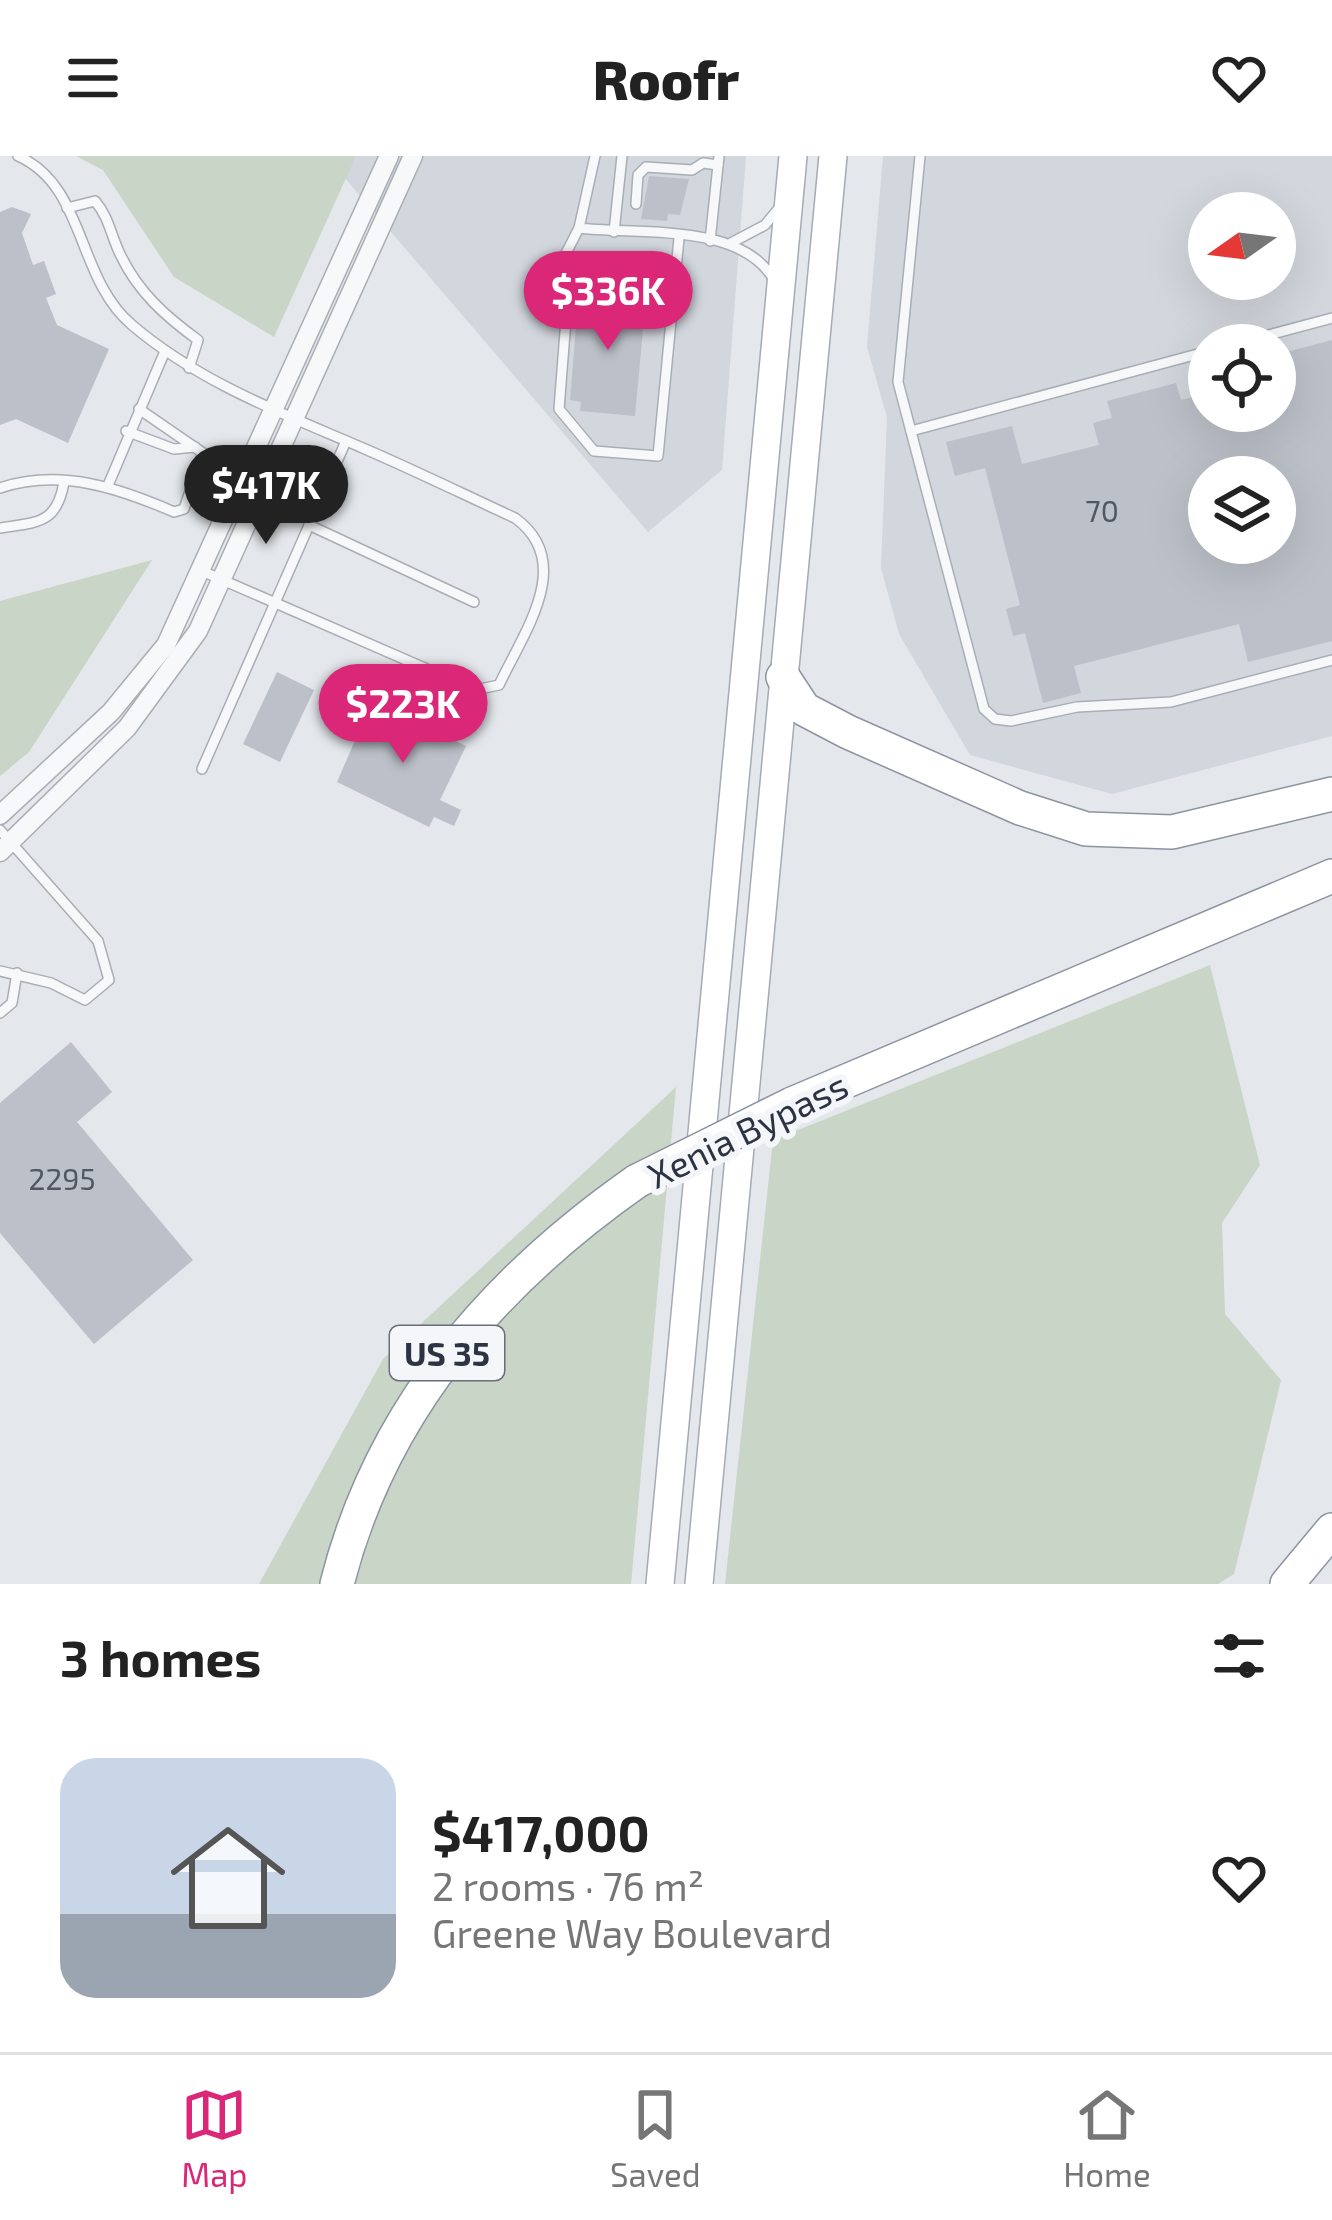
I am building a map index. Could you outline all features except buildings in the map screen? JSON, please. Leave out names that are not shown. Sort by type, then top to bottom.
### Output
[{"type":"highway","points":[[783,677],[804,709],[848,732],[1020,808],[1086,829],[1172,832],[1332,794]]},
{"type":"highway","name":"Xenia Bypass","points":[[337,1584],[355,1522],[386,1450],[442,1360],[523,1270],[637,1181],[793,1104],[1332,876]]},
{"type":"highway","points":[[1287,1584],[1332,1530]]},
{"type":"highway","points":[[1297,1584],[1332,1540]]},
{"type":"main road","points":[[661,1584],[793,156]]},
{"type":"main road","points":[[699,1584],[833,156]]},
{"type":"street","points":[[4,842],[154,697],[198,631],[266,480],[284,414],[389,156]]},
{"type":"street","points":[[0,815],[139,682],[166,645],[248,471],[284,414],[413,156]]},
{"type":"lane","points":[[18,156],[54,180],[100,290],[127,321],[165,351],[189,368],[534,532],[546,555],[543,591],[499,685],[475,690],[202,571]]},
{"type":"lane","points":[[595,156],[579,228],[561,262],[569,281],[559,409],[594,451],[658,456],[679,238]]},
{"type":"lane","points":[[614,232],[622,156]]},
{"type":"lane","points":[[920,156],[898,360],[910,431],[984,709],[995,719],[1030,718],[1077,706],[1172,702],[1332,660]]},
{"type":"lane","points":[[636,205],[638,175],[646,167],[692,170],[700,160],[719,160],[710,241]]},
{"type":"lane","points":[[731,243],[765,225],[790,196]]},
{"type":"lane","points":[[67,208],[95,201],[105,212],[120,254],[144,294],[198,340],[189,368]]},
{"type":"lane","points":[[634,235],[635,219]]},
{"type":"lane","points":[[579,228],[731,243],[763,261],[779,301]]},
{"type":"lane","points":[[569,281],[600,269],[676,274]]},
{"type":"lane","points":[[1296,328],[1332,318]]},
{"type":"lane","points":[[109,483],[126,431],[165,351]]},
{"type":"lane","points":[[910,431],[1188,357]]},
{"type":"lane","points":[[139,409],[199,450],[266,480]]},
{"type":"lane","points":[[126,431],[174,449],[199,450]]},
{"type":"lane","points":[[202,770],[346,441]]},
{"type":"lane","points":[[0,488],[21,481],[109,483],[174,512],[184,509],[199,450]]},
{"type":"lane","points":[[0,528],[44,523],[60,508],[64,482]]},
{"type":"lane","points":[[309,525],[474,602]]},
{"type":"lane","points":[[0,971],[85,1000],[109,980],[98,941],[4,842]]},
{"type":"lane","points":[[0,1013],[12,1003],[17,973]]},
{"type":"shaded area","points":[[326,156],[746,156],[722,470],[648,532]]},
{"type":"shaded area","points":[[883,156],[1332,156],[1332,736],[1112,794],[970,755],[899,634],[881,568],[887,417],[867,347]]},
{"type":"green space","points":[[76,156],[356,156],[274,337],[174,277],[103,170]]},
{"type":"green space","points":[[152,560],[29,752],[0,776],[0,601]]},
{"type":"green space","points":[[1210,965],[1260,1165],[1222,1223],[1225,1314],[1281,1380],[1234,1574],[1218,1584],[725,1584],[773,1140]]},
{"type":"green space","points":[[676,1087],[631,1584],[259,1584],[383,1359]]}]
